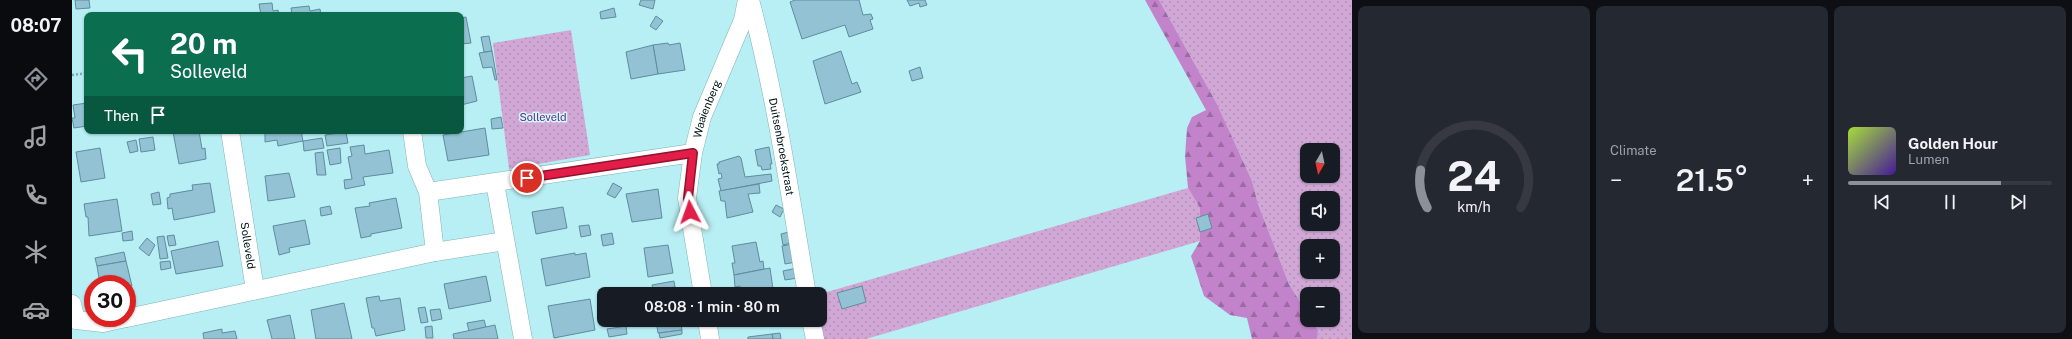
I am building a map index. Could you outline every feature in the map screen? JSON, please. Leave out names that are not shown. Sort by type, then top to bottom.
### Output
[{"type":"street","name":"Waaienberg","points":[[702,287],[688,198],[693,153],[702,117],[744,20],[747,0]]},
{"type":"street","name":"Duitsenbroekstraat","points":[[750,0],[763,51],[806,287]]},
{"type":"street","name":"Solleveld","points":[[230,134],[255,290]]},
{"type":"street","points":[[412,134],[417,166],[428,192],[435,252]]},
{"type":"street","points":[[428,192],[693,153]]},
{"type":"street","points":[[496,183],[523,339]]},
{"type":"street","points":[[136,316],[435,252],[505,241]]},
{"type":"street","points":[[73,316],[84,319]]},
{"type":"street","points":[[708,327],[710,339]]},
{"type":"street","points":[[812,327],[815,339]]},
{"type":"path","points":[[72,75],[84,73]]},
{"type":"green space","points":[[1145,0],[1159,0],[1217,104],[1252,181],[1258,204],[1289,284],[1300,302],[1300,327],[1316,327],[1318,330],[1317,339],[1252,339],[1247,318],[1230,315],[1204,296],[1191,256],[1200,241],[1200,208],[1188,188],[1185,156],[1187,128],[1192,117],[1206,110]]},
{"type":"green space","points":[[1159,0],[1352,0],[1352,339],[1317,339],[1318,330],[1316,327],[1340,327],[1340,287],[1300,287],[1300,302],[1289,284],[1258,204],[1252,181],[1217,104]]},
{"type":"green space","name":"Solleveld","points":[[571,30],[590,155],[509,169],[493,43]]},
{"type":"green space","points":[[1188,188],[1200,208],[1200,241],[866,339],[821,339],[821,327],[827,327],[827,292]]},
{"type":"building","points":[[75,0],[89,0],[90,8],[76,9]]},
{"type":"building","points":[[641,0],[655,0],[653,9],[639,5]]},
{"type":"building","points":[[795,0],[859,0],[863,15],[871,14],[873,19],[870,20],[873,29],[849,37],[845,25],[802,39],[790,2]]},
{"type":"building","points":[[907,0],[925,0],[927,5],[920,7],[919,3],[910,6]]},
{"type":"building","points":[[272,3],[273,11],[278,10],[278,12],[260,12],[259,4]]},
{"type":"building","points":[[309,6],[310,11],[320,9],[320,12],[292,12],[291,8]]},
{"type":"building","points":[[614,8],[616,17],[601,19],[600,12]]},
{"type":"building","points":[[656,16],[663,21],[656,30],[650,26]]},
{"type":"building","points":[[464,17],[466,17],[471,43],[464,44]]},
{"type":"building","points":[[489,36],[492,51],[484,52],[481,37]]},
{"type":"building","points":[[668,43],[669,45],[680,43],[685,70],[658,74],[653,45]]},
{"type":"building","points":[[653,45],[658,74],[631,79],[626,52]]},
{"type":"building","points":[[492,51],[497,80],[495,80],[492,67],[483,68],[479,53]]},
{"type":"building","points":[[841,51],[852,84],[857,82],[861,92],[825,104],[813,61]]},
{"type":"building","points":[[920,67],[923,78],[912,81],[909,71]]},
{"type":"building","points":[[472,76],[477,101],[464,104],[464,77]]},
{"type":"building","points":[[84,103],[84,126],[74,128],[72,118],[75,118],[73,105]]},
{"type":"building","points":[[501,117],[503,128],[492,129],[491,119]]},
{"type":"building","points":[[485,128],[489,155],[448,161],[443,135],[464,134],[464,132]]},
{"type":"building","points":[[173,134],[200,134],[202,149],[205,148],[206,159],[179,164]]},
{"type":"building","points":[[265,134],[302,134],[303,141],[278,146],[277,140],[265,142]]},
{"type":"building","points":[[346,134],[348,143],[327,146],[325,135]]},
{"type":"building","points":[[153,137],[155,150],[141,152],[139,139]]},
{"type":"building","points":[[322,138],[324,148],[304,151],[303,141]]},
{"type":"building","points":[[136,140],[138,151],[130,153],[127,142]]},
{"type":"building","points":[[364,145],[365,154],[389,150],[393,173],[363,177],[365,185],[345,189],[344,180],[352,179],[348,157],[352,156],[350,147]]},
{"type":"building","points":[[769,147],[772,164],[770,164],[771,169],[762,170],[761,166],[758,166],[755,150]]},
{"type":"building","points":[[100,148],[105,178],[81,182],[76,152]]},
{"type":"building","points":[[340,148],[341,163],[330,165],[327,150]]},
{"type":"building","points":[[323,152],[326,175],[317,175],[315,153]]},
{"type":"building","points":[[739,156],[741,158],[745,177],[771,174],[772,181],[721,191],[718,179],[722,178],[721,173],[719,174],[717,164]]},
{"type":"building","points":[[289,173],[295,197],[268,201],[265,176]]},
{"type":"building","points":[[210,183],[215,212],[174,220],[172,208],[168,209],[167,198],[170,197],[170,194],[193,190],[192,185]]},
{"type":"building","points":[[613,183],[622,188],[615,198],[607,194]]},
{"type":"building","points":[[759,184],[760,193],[748,194],[753,212],[727,218],[725,201],[721,201],[719,191]]},
{"type":"building","points":[[658,189],[662,218],[632,222],[626,194]]},
{"type":"building","points":[[159,192],[161,204],[153,205],[151,194]]},
{"type":"building","points":[[396,198],[402,228],[371,234],[371,236],[361,238],[355,208],[370,206],[369,203]]},
{"type":"building","points":[[117,199],[122,231],[89,236],[88,217],[86,217],[84,204]]},
{"type":"building","points":[[776,205],[784,209],[780,217],[772,212]]},
{"type":"building","points":[[330,206],[332,214],[321,216],[320,208]]},
{"type":"building","points":[[563,207],[567,228],[536,234],[532,212]]},
{"type":"building","points":[[1208,214],[1212,228],[1200,232],[1196,218]]},
{"type":"building","points":[[305,220],[310,244],[289,248],[290,252],[279,255],[273,226]]},
{"type":"building","points":[[589,225],[591,235],[581,237],[579,226]]},
{"type":"building","points":[[132,231],[133,240],[123,241],[122,233]]},
{"type":"building","points":[[789,232],[791,243],[783,245],[781,234]]},
{"type":"building","points":[[612,233],[614,244],[603,246],[601,235]]},
{"type":"building","points":[[174,235],[176,245],[169,246],[167,236]]},
{"type":"building","points":[[164,236],[168,258],[160,259],[157,237]]},
{"type":"building","points":[[147,238],[155,245],[149,256],[139,248]]},
{"type":"building","points":[[218,241],[223,266],[176,274],[171,251]]},
{"type":"building","points":[[756,242],[760,262],[763,261],[764,269],[734,275],[732,263],[735,263],[732,246]]},
{"type":"building","points":[[793,244],[796,262],[785,264],[782,246]]},
{"type":"building","points":[[668,245],[673,273],[648,277],[644,248]]},
{"type":"building","points":[[124,252],[126,261],[97,266],[95,258]]},
{"type":"building","points":[[575,253],[575,255],[586,253],[590,277],[546,286],[541,259]]},
{"type":"building","points":[[126,261],[129,275],[98,275],[97,266]]},
{"type":"building","points":[[170,261],[171,268],[161,270],[160,262]]},
{"type":"building","points":[[770,268],[773,287],[735,287],[734,275]]},
{"type":"building","points":[[797,268],[798,278],[785,280],[783,271]]},
{"type":"building","points":[[486,276],[491,301],[449,309],[444,284]]},
{"type":"building","points":[[674,281],[675,287],[652,287],[652,285]]},
{"type":"building","points":[[862,286],[866,302],[842,309],[837,293]]},
{"type":"building","points":[[379,296],[380,301],[400,298],[405,330],[376,336],[374,328],[372,328],[366,298]]},
{"type":"building","points":[[590,299],[595,330],[554,338],[548,306]]},
{"type":"building","points":[[344,303],[352,339],[316,339],[311,310]]},
{"type":"building","points":[[425,307],[428,322],[421,323],[418,308]]},
{"type":"building","points":[[440,309],[442,319],[432,321],[430,310]]},
{"type":"building","points":[[290,315],[295,339],[272,339],[267,320]]},
{"type":"building","points":[[484,320],[486,327],[469,331],[467,323]]},
{"type":"building","points":[[495,325],[498,339],[454,339],[453,334]]},
{"type":"building","points":[[432,326],[433,338],[426,338],[425,327]]},
{"type":"building","points":[[626,327],[627,334],[609,337],[607,329]]},
{"type":"building","points":[[657,327],[681,327],[682,330],[658,333]]},
{"type":"building","points":[[222,329],[222,333],[235,331],[237,339],[204,339],[203,333]]},
{"type":"building","points":[[682,330],[682,334],[660,338],[659,333]]},
{"type":"building","points":[[780,333],[781,339],[773,339],[772,334]]},
{"type":"building","points":[[772,334],[773,339],[748,339],[748,337]]},
{"type":"route","points":[[527,178],[693,153],[688,198],[690,212]]}]
